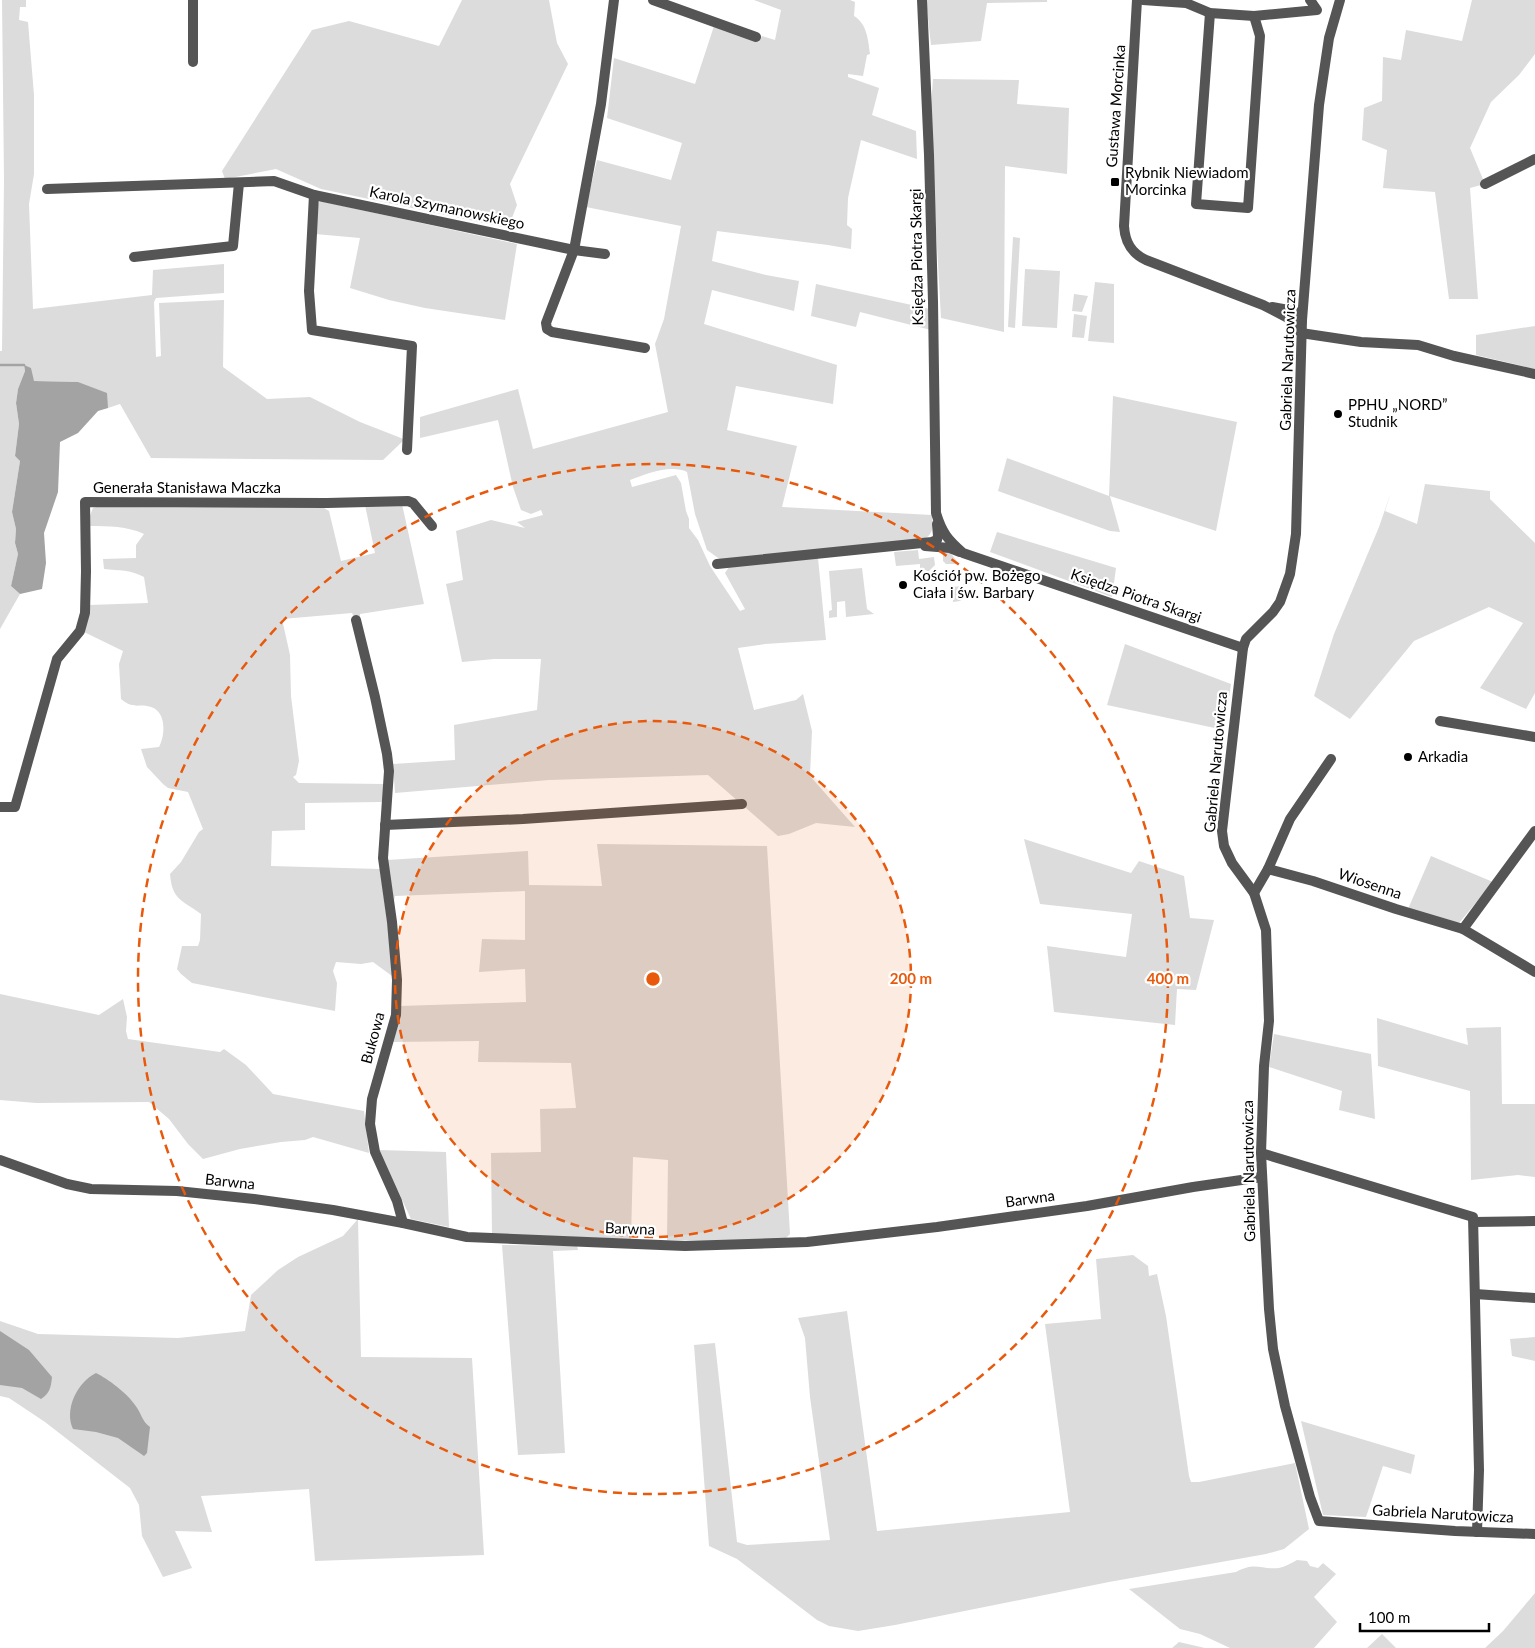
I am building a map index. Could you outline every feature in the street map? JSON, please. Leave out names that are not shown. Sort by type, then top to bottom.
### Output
[{"type":"street","points":[[192,0],[193,62]]},
{"type":"street","points":[[614,0],[601,104],[574,250],[546,323],[547,329],[552,332],[645,348]]},
{"type":"street","points":[[654,0],[756,37]]},
{"type":"street","name":"Księdza Piotra Skargi","points":[[717,564],[912,545],[932,542],[938,536],[936,514],[934,302],[922,0]]},
{"type":"street","name":"Gustawa Morcinka","points":[[1137,0],[1124,220],[1126,239],[1131,249],[1146,260],[1263,305],[1290,319],[1302,320]]},
{"type":"street","points":[[1142,0],[1186,2],[1210,13],[1254,16],[1317,10],[1310,0]]},
{"type":"street","name":"Gabriela Narutowicza","points":[[1340,0],[1329,38],[1320,105],[1302,320],[1296,534],[1290,574],[1280,602],[1273,612],[1246,639],[1243,648],[1222,831],[1224,846],[1232,863],[1254,893],[1266,930],[1269,1021],[1264,1066],[1261,1153],[1268,1309],[1273,1349],[1285,1406],[1307,1488],[1319,1521],[1535,1534]]},
{"type":"street","points":[[1210,13],[1196,204],[1248,208],[1260,36],[1254,16]]},
{"type":"street","points":[[1485,184],[1535,159]]},
{"type":"street","name":"Karola Szymanowskiego","points":[[47,189],[274,181],[314,195],[574,250],[605,254]]},
{"type":"street","points":[[134,257],[233,246],[239,183]]},
{"type":"street","points":[[314,195],[309,291],[312,330],[412,346],[408,450]]},
{"type":"street","points":[[1288,309],[1298,306],[1304,301]]},
{"type":"street","name":"Gustawa Morcinka","points":[[1263,305],[1288,309],[1297,313],[1302,320]]},
{"type":"street","name":"Gustawa Morcinka","points":[[1290,319],[1301,333]]},
{"type":"street","points":[[1301,333],[1361,342],[1418,345],[1454,356],[1535,374]]},
{"type":"street","name":"Generała Stanisława Maczka","points":[[0,807],[15,807],[57,659],[80,631],[84,613],[86,571],[85,502],[327,503],[408,501],[413,503],[432,526]]},
{"type":"street","name":"Księdza Piotra Skargi","points":[[936,514],[940,528],[947,538],[963,553]]},
{"type":"street","name":"Księdza Piotra Skargi","points":[[912,545],[950,548],[1243,648]]},
{"type":"street","name":"Bukowa","points":[[356,620],[387,754],[389,772],[383,858],[392,922],[397,980],[396,1015],[372,1099],[370,1124],[375,1152],[397,1201],[403,1223]]},
{"type":"street","points":[[1440,720],[1535,737]]},
{"type":"street","points":[[1254,893],[1268,869],[1290,819],[1331,759]]},
{"type":"street","points":[[385,825],[561,817],[742,804]]},
{"type":"street","points":[[1463,929],[1535,831]]},
{"type":"street","name":"Wiosenna","points":[[1268,869],[1313,881],[1463,929],[1535,972]]},
{"type":"street","points":[[1261,1153],[1474,1217],[1478,1470],[1477,1532]]},
{"type":"street","name":"Barwna","points":[[0,1160],[67,1184],[91,1189],[178,1191],[235,1197],[333,1210],[467,1237],[685,1246],[807,1242],[937,1227],[1087,1206],[1262,1177]]},
{"type":"street","points":[[1474,1222],[1535,1221]]},
{"type":"street","points":[[1474,1294],[1535,1298]]},
{"type":"shaded area","points":[[2,0],[26,0],[26,7],[20,7],[19,20],[28,22],[34,95],[34,174],[29,204],[33,309],[152,295],[153,270],[224,264],[224,293],[156,298],[154,302],[156,357],[161,356],[159,303],[224,300],[223,367],[267,399],[310,397],[360,422],[404,440],[383,460],[151,458],[120,404],[108,408],[106,404],[78,382],[34,381],[24,366],[25,371],[18,389],[16,403],[19,424],[15,456],[20,461],[12,512],[16,529],[15,543],[18,554],[11,586],[20,594],[0,629],[0,351],[2,351],[4,180]]},
{"type":"shaded area","points":[[462,0],[549,0],[557,43],[568,64],[510,184],[517,205],[508,228],[321,189],[276,169],[225,179],[222,171],[312,30],[349,21],[439,46]]},
{"type":"shaded area","points":[[754,0],[850,0],[855,2],[854,16],[862,23],[870,54],[867,55],[863,76],[848,74],[848,77],[879,88],[872,115],[916,131],[917,159],[861,140],[848,198],[847,225],[852,229],[851,249],[717,231],[712,261],[766,275],[799,281],[794,311],[712,290],[704,324],[837,365],[833,404],[736,386],[727,430],[797,446],[782,507],[932,515],[932,528],[930,534],[925,539],[721,560],[707,550],[695,514],[687,472],[666,469],[630,480],[632,487],[676,475],[681,483],[689,519],[689,528],[698,540],[710,566],[740,611],[745,609],[725,573],[729,567],[818,558],[826,640],[765,644],[738,648],[754,710],[796,700],[803,694],[812,731],[810,776],[855,827],[816,823],[789,834],[778,836],[708,775],[549,780],[395,793],[393,764],[455,760],[454,725],[537,710],[541,659],[494,659],[462,662],[446,584],[463,580],[456,531],[491,520],[525,528],[517,522],[543,515],[541,510],[531,514],[521,510],[513,487],[498,420],[420,438],[420,417],[518,389],[533,449],[668,412],[655,344],[664,319],[681,226],[586,207],[597,160],[671,180],[682,143],[607,118],[614,58],[695,84],[714,26],[759,42],[762,36],[775,40],[781,10]]},
{"type":"shaded area","points":[[926,0],[1047,0],[1047,2],[987,3],[981,41],[931,45]]},
{"type":"shaded area","points":[[1472,0],[1535,0],[1535,54],[1519,75],[1491,102],[1470,148],[1485,184],[1470,188],[1478,299],[1449,299],[1435,192],[1383,188],[1387,150],[1362,140],[1364,108],[1382,101],[1383,57],[1401,60],[1406,30],[1462,41]]},
{"type":"shaded area","points":[[933,79],[1019,80],[1017,104],[1069,108],[1067,174],[1005,166],[1004,332],[941,318],[930,119]]},
{"type":"shaded area","points":[[320,201],[517,244],[505,320],[425,308],[389,300],[350,288],[360,238],[315,234],[316,207]]},
{"type":"shaded area","points":[[1013,237],[1020,238],[1015,328],[1008,327]]},
{"type":"shaded area","points":[[1025,269],[1060,271],[1057,328],[1022,326]]},
{"type":"shaded area","points":[[1095,282],[1114,284],[1114,343],[1088,341]]},
{"type":"shaded area","points":[[816,284],[930,309],[931,330],[860,312],[856,327],[811,316]]},
{"type":"shaded area","points":[[1074,294],[1088,296],[1082,312],[1072,311]]},
{"type":"shaded area","points":[[1074,314],[1087,316],[1084,338],[1072,337]]},
{"type":"shaded area","points":[[1535,326],[1535,369],[1476,355],[1476,335]]},
{"type":"shaded area","points":[[24,365],[31,368],[34,381],[78,382],[107,393],[108,408],[98,411],[78,433],[60,442],[58,492],[44,533],[46,563],[42,589],[20,594],[11,586],[18,554],[15,543],[16,529],[12,512],[20,461],[15,456],[19,424],[16,403],[18,389],[25,371]]},
{"type":"shaded area","points":[[1113,396],[1237,422],[1216,531],[1110,496],[1120,532],[1110,531],[998,491],[1007,458],[1109,496]]},
{"type":"shaded area","points":[[1425,484],[1490,491],[1490,499],[1535,543],[1535,693],[1526,709],[1480,688],[1523,623],[1489,607],[1414,641],[1350,719],[1314,696],[1334,634],[1379,527],[1391,492],[1385,511],[1417,524]]},
{"type":"shaded area","points":[[402,504],[424,604],[360,614],[360,617],[354,617],[352,613],[282,619],[290,655],[291,696],[299,761],[296,775],[293,777],[299,783],[385,784],[387,800],[381,802],[305,803],[305,830],[272,831],[271,866],[380,869],[389,935],[392,976],[373,962],[361,964],[336,962],[333,971],[337,983],[335,1011],[192,983],[177,969],[182,946],[198,946],[201,914],[179,898],[173,889],[170,874],[181,862],[199,832],[203,829],[188,792],[168,788],[147,767],[141,749],[159,747],[163,737],[162,719],[160,714],[151,707],[129,704],[121,699],[119,664],[123,651],[84,632],[89,605],[148,603],[144,577],[129,571],[104,569],[103,559],[136,558],[136,545],[144,534],[138,531],[111,526],[89,526],[89,518],[93,508],[100,506],[324,508],[329,511],[341,561],[375,553],[365,505]]},
{"type":"shaded area","points":[[997,532],[1116,568],[1112,597],[990,552]]},
{"type":"shaded area","points":[[918,550],[919,559],[934,557],[935,565],[927,573],[926,570],[920,571],[920,564],[896,566],[894,552]]},
{"type":"shaded area","points":[[943,550],[949,551],[959,564],[946,564],[943,561]]},
{"type":"shaded area","points":[[862,568],[867,609],[874,614],[846,617],[845,601],[837,602],[837,617],[829,618],[829,611],[832,610],[829,571]]},
{"type":"shaded area","points":[[963,584],[966,596],[960,601],[953,602],[952,587],[963,586]]},
{"type":"shaded area","points":[[1125,644],[1231,684],[1224,730],[1107,705]]},
{"type":"shaded area","points":[[1024,839],[1131,873],[1139,861],[1184,876],[1190,918],[1214,920],[1196,990],[1177,989],[1175,1025],[1054,1012],[1047,946],[1126,957],[1132,914],[1040,904]]},
{"type":"shaded area","points":[[597,844],[767,846],[790,1234],[784,1240],[667,1240],[668,1160],[633,1157],[631,1239],[492,1234],[491,1153],[541,1152],[540,1109],[576,1108],[571,1063],[478,1062],[479,1041],[391,1042],[400,1006],[526,1002],[525,969],[479,972],[482,939],[525,940],[525,891],[395,896],[394,901],[387,860],[528,851],[529,885],[602,886]]},
{"type":"shaded area","points":[[1431,856],[1493,882],[1459,923],[1408,909]]},
{"type":"shaded area","points":[[0,994],[99,1015],[123,999],[127,1017],[126,1031],[128,1039],[220,1052],[224,1049],[246,1065],[273,1094],[364,1111],[369,1153],[313,1137],[305,1140],[240,1149],[203,1159],[188,1144],[169,1119],[149,1102],[36,1103],[0,1100]]},
{"type":"shaded area","points":[[1377,1018],[1468,1045],[1466,1028],[1501,1027],[1502,1104],[1535,1104],[1535,1177],[1518,1175],[1471,1180],[1470,1091],[1378,1066]]},
{"type":"shaded area","points":[[1274,1034],[1371,1054],[1375,1119],[1339,1110],[1342,1091],[1269,1067]]},
{"type":"shaded area","points":[[379,1150],[446,1152],[449,1227],[411,1219],[398,1191],[391,1182]]},
{"type":"shaded area","points":[[358,1219],[361,1357],[472,1358],[484,1555],[315,1561],[309,1489],[201,1496],[212,1532],[175,1531],[192,1568],[163,1577],[142,1536],[139,1505],[130,1488],[45,1422],[9,1398],[0,1396],[0,1321],[38,1334],[178,1338],[245,1331],[251,1295],[278,1270],[298,1257],[343,1236]]},
{"type":"shaded area","points":[[502,1245],[577,1246],[578,1250],[553,1251],[565,1453],[518,1455]]},
{"type":"shaded area","points":[[1133,1255],[1148,1266],[1149,1276],[1157,1274],[1166,1316],[1191,1482],[1295,1463],[1309,1529],[1284,1549],[1266,1554],[1109,1582],[858,1631],[829,1626],[817,1620],[737,1559],[709,1546],[694,1345],[715,1343],[737,1542],[747,1545],[830,1540],[810,1397],[805,1338],[798,1318],[847,1311],[877,1531],[1070,1512],[1045,1324],[1101,1319],[1096,1259]]},
{"type":"shaded area","points":[[0,1331],[29,1350],[52,1377],[50,1390],[41,1399],[22,1388],[0,1385]]},
{"type":"shaded area","points":[[1535,1337],[1535,1361],[1512,1356],[1510,1339]]},
{"type":"shaded area","points":[[96,1373],[112,1383],[132,1400],[150,1427],[147,1453],[144,1456],[118,1438],[96,1432],[73,1429],[70,1414],[74,1397],[83,1383]]},
{"type":"shaded area","points":[[1301,1421],[1415,1455],[1411,1474],[1383,1466],[1366,1517],[1323,1515]]},
{"type":"shaded area","points":[[1297,1560],[1307,1561],[1310,1566],[1318,1568],[1323,1563],[1336,1574],[1314,1597],[1337,1622],[1314,1648],[1230,1648],[1200,1634],[1180,1629],[1129,1589],[1236,1572],[1253,1566],[1279,1568]]},
{"type":"shaded area","points":[[1535,1593],[1535,1648],[1485,1648],[1503,1631]]},
{"type":"shaded area","points":[[1382,1634],[1396,1648],[1367,1648]]},
{"type":"shaded area","points":[[1179,1642],[1205,1648],[1172,1648]]},
{"type":"waterway","points":[[0,365],[24,365]]},
{"type":"place","name":"Rybnik Niewiadom Morcinka","points":[[1115,182]]},
{"type":"place","name":"PPHU „NORD” Studnik","points":[[1338,414]]},
{"type":"place","name":"Kościół pw. Bożego Ciała i św. Barbary","points":[[903,585]]},
{"type":"place","name":"Arkadia","points":[[1408,757]]}]
